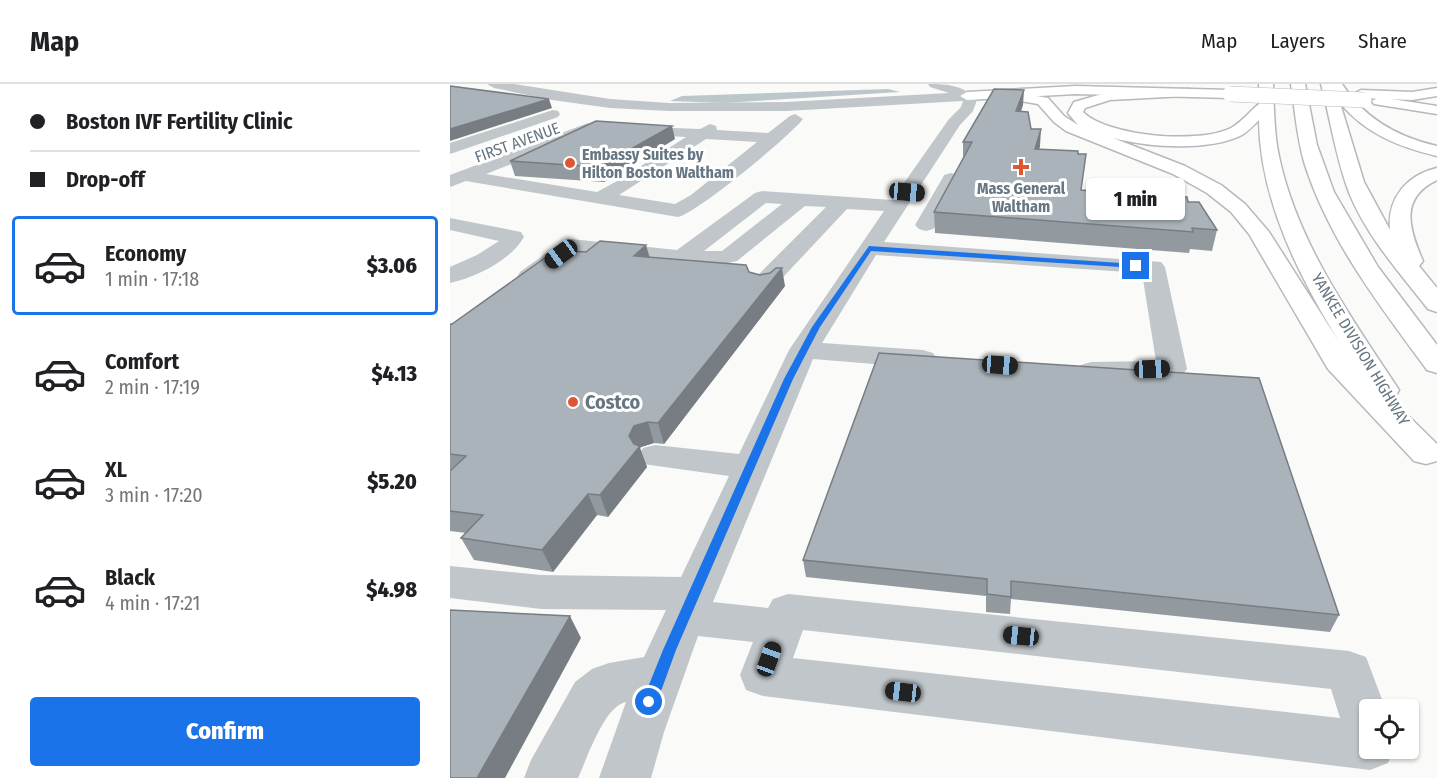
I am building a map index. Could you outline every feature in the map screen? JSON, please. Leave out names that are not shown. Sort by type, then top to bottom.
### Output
[{"type":"main road","points":[[1052,84],[1437,99]]},
{"type":"main road","points":[[1298,84],[1310,152],[1330,201],[1371,271],[1437,364]]},
{"type":"main road","points":[[1333,87],[1351,108],[1374,127],[1404,142],[1437,151]]},
{"type":"main road","points":[[1333,87],[1360,194],[1396,256],[1437,304]]},
{"type":"main road","points":[[1267,95],[1236,132],[1220,137],[1193,140],[1152,139],[1108,132],[1082,122],[1075,113],[1079,105],[1101,97],[1333,87],[1379,101],[1437,110]]},
{"type":"main road","points":[[967,96],[1085,90],[1185,92]]},
{"type":"main road","points":[[1362,96],[1412,96],[1437,92]]},
{"type":"main road","points":[[1003,94],[1043,101],[1059,119],[1072,128],[1173,167],[1200,180],[1226,198],[1258,232],[1338,363],[1432,461]]},
{"type":"main road","name":"YANKEE DIVISION HIGHWAY","points":[[1267,95],[1269,147],[1274,177],[1298,238],[1345,328],[1432,461]]},
{"type":"main road","points":[[1379,101],[1437,104]]},
{"type":"main road","points":[[1420,282],[1400,237],[1400,211],[1408,191],[1434,174]]},
{"type":"street","points":[[494,84],[555,97],[603,121],[710,129],[773,138]]},
{"type":"street","points":[[533,84],[613,89]]},
{"type":"street","points":[[625,778],[659,675],[803,350],[954,122],[970,105],[967,96],[935,84]]},
{"type":"street","points":[[882,101],[921,95],[930,90],[916,85]]},
{"type":"street","name":"FIRST AVENUE","points":[[603,121],[638,96],[671,92],[653,101],[657,105],[669,108]]},
{"type":"street","points":[[455,174],[554,141],[603,121],[669,108],[812,106],[967,96]]},
{"type":"street","points":[[882,101],[941,105],[952,111],[954,122]]},
{"type":"street","points":[[601,197],[626,184],[710,129],[795,119],[806,115],[812,106]]},
{"type":"street","name":"FIRST AVENUE","points":[[455,174],[481,154],[528,138],[559,119],[603,121],[620,109],[669,108]]},
{"type":"street","points":[[450,149],[559,119]]},
{"type":"street","points":[[650,227],[698,199],[795,119]]},
{"type":"street","points":[[528,138],[554,141]]},
{"type":"street","points":[[450,149],[481,154]]},
{"type":"street","points":[[455,174],[678,211]]},
{"type":"street","points":[[450,190],[603,218]]},
{"type":"street","points":[[682,257],[762,197],[842,202],[890,217],[932,226],[949,190],[890,217]]},
{"type":"street","points":[[515,288],[572,246],[682,257],[714,259],[729,256],[800,200]]},
{"type":"street","points":[[763,284],[842,202]]},
{"type":"street","points":[[890,217],[1153,267],[1172,369],[1095,372],[1064,369]]},
{"type":"street","points":[[450,224],[513,237],[512,242],[503,249],[450,276]]},
{"type":"street","points":[[803,350],[945,360]]},
{"type":"street","points":[[654,456],[750,467]]},
{"type":"street","points":[[450,582],[689,606],[781,627]]},
{"type":"street","points":[[1359,701],[1349,671],[788,611],[763,675],[1359,745]]},
{"type":"street","points":[[550,778],[592,697],[609,684],[659,675]]},
{"type":"shaded area","points":[[888,89],[900,92],[723,103],[670,101],[682,96]]},
{"type":"building","points":[[450,86],[549,99],[450,129]]},
{"type":"building","points":[[994,89],[1024,90],[1016,111],[1028,112],[1031,129],[1041,129],[1035,149],[1078,151],[1078,154],[1086,154],[1081,190],[1187,197],[1188,202],[1199,202],[1217,230],[1192,228],[1193,232],[934,212],[972,142],[963,142]]},
{"type":"building","points":[[596,121],[672,126],[599,167],[510,161]]},
{"type":"building","name":"Costco","points":[[600,241],[646,245],[634,256],[746,265],[749,272],[760,275],[770,273],[776,268],[782,268],[658,423],[648,422],[634,426],[629,436],[634,444],[640,446],[600,495],[588,494],[542,550],[461,538],[483,515],[450,511],[450,471],[466,456],[450,454],[450,324],[556,250],[586,252]]},
{"type":"building","points":[[879,353],[1259,378],[1339,615],[1011,581],[1011,597],[987,594],[987,579],[803,560]]},
{"type":"building","points":[[450,610],[570,616],[477,778],[450,778]]},
{"type":"place","name":"Embassy Suites by Hilton Boston Waltham","points":[[570,163]]},
{"type":"place","name":"Mass General Waltham","points":[[1021,167]]},
{"type":"place","name":"Costco","points":[[573,402]]},
{"type":"route","points":[[649,702],[669,650],[788,379],[816,327],[869,248],[1136,266]]}]
